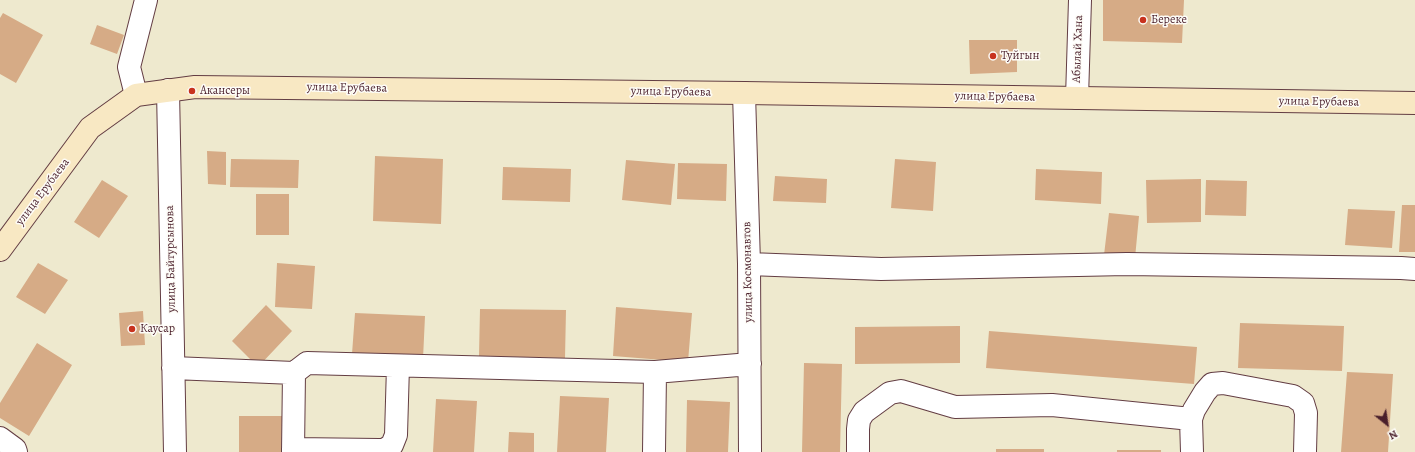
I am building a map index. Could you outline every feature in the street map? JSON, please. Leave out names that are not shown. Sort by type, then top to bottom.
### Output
[{"type":"street","points":[[136,95],[129,67],[146,0]]},
{"type":"street","name":"Абылай Хана","points":[[1077,98],[1080,0]]},
{"type":"street","name":"улица Ерубаева","points":[[0,250],[90,128],[136,95],[196,87],[1415,103]]},
{"type":"street","name":"улица Байтурсынова","points":[[168,90],[175,452]]},
{"type":"street","name":"улица Космонавтов","points":[[744,93],[749,264],[750,452]]},
{"type":"street","points":[[749,264],[881,269],[1127,264],[1415,269]]},
{"type":"street","points":[[173,368],[294,373],[307,363],[655,372],[750,364]]},
{"type":"street","points":[[294,373],[293,450],[384,450],[392,445],[396,435],[398,366]]},
{"type":"street","points":[[654,452],[655,372]]},
{"type":"street","points":[[1192,452],[1191,419],[1194,410],[1205,392],[1212,384],[1224,383],[1293,396],[1302,403],[1306,413],[1305,452]]},
{"type":"street","points":[[858,452],[858,424],[864,412],[890,393],[901,391],[956,407],[1052,405],[1191,419]]},
{"type":"street","points":[[0,438],[15,449],[16,452]]},
{"type":"building","name":"Береке","points":[[1103,0],[1184,0],[1182,43],[1103,41]]},
{"type":"building","points":[[3,13],[43,35],[16,83],[0,74],[0,18]]},
{"type":"building","points":[[97,25],[124,35],[117,54],[90,44]]},
{"type":"building","name":"Туйгын","points":[[969,40],[1017,40],[1017,72],[970,74]]},
{"type":"building","points":[[207,151],[226,152],[226,185],[208,184]]},
{"type":"building","points":[[375,156],[443,159],[441,224],[373,221]]},
{"type":"building","points":[[231,159],[299,160],[298,188],[230,187]]},
{"type":"building","points":[[895,159],[936,162],[933,211],[891,208]]},
{"type":"building","points":[[626,160],[675,164],[671,205],[622,200]]},
{"type":"building","points":[[678,163],[727,164],[726,201],[677,199]]},
{"type":"building","points":[[503,167],[571,169],[570,202],[502,200]]},
{"type":"building","points":[[1036,169],[1102,172],[1101,204],[1035,200]]},
{"type":"building","points":[[775,176],[827,179],[826,203],[773,201]]},
{"type":"building","points":[[1201,179],[1201,222],[1147,223],[1146,180]]},
{"type":"building","points":[[102,180],[128,196],[99,238],[74,222]]},
{"type":"building","points":[[1206,180],[1247,181],[1246,216],[1205,215]]},
{"type":"building","points":[[256,194],[289,194],[289,235],[256,235]]},
{"type":"building","points":[[1402,205],[1415,205],[1415,252],[1399,252]]},
{"type":"building","points":[[1348,209],[1395,211],[1392,248],[1345,245]]},
{"type":"building","points":[[1109,213],[1139,216],[1135,258],[1104,255]]},
{"type":"building","points":[[38,263],[68,280],[45,314],[16,297]]},
{"type":"building","points":[[277,263],[315,266],[312,309],[275,307]]},
{"type":"building","points":[[266,305],[292,331],[258,367],[232,341]]},
{"type":"building","points":[[616,307],[692,313],[688,362],[613,356]]},
{"type":"building","points":[[480,309],[566,310],[565,358],[479,356]]},
{"type":"building","name":"Каусар","points":[[143,311],[145,345],[121,346],[119,313]]},
{"type":"building","points":[[355,313],[425,316],[423,359],[352,354]]},
{"type":"building","points":[[1240,323],[1344,326],[1342,371],[1238,368]]},
{"type":"building","points":[[960,326],[960,363],[855,364],[855,327]]},
{"type":"building","points":[[989,331],[1197,347],[1194,384],[986,368]]},
{"type":"building","points":[[37,343],[72,365],[29,436],[0,418],[0,403]]},
{"type":"building","points":[[804,363],[842,364],[840,452],[802,452]]},
{"type":"building","points":[[1347,372],[1393,374],[1388,452],[1341,452]]},
{"type":"building","points":[[560,396],[609,398],[606,452],[557,452]]},
{"type":"building","points":[[436,399],[477,401],[474,452],[433,452]]},
{"type":"building","points":[[687,400],[730,402],[728,452],[686,452]]},
{"type":"building","points":[[239,416],[282,416],[281,452],[239,452]]},
{"type":"building","points":[[509,432],[534,433],[534,452],[508,452]]},
{"type":"building","points":[[996,449],[1044,449],[1044,452],[996,452]]},
{"type":"building","points":[[1117,450],[1161,450],[1161,452],[1117,452]]},
{"type":"place","name":"Береке","points":[[1143,20]]},
{"type":"place","name":"Туйгын","points":[[993,56]]},
{"type":"place","name":"Акансеры","points":[[192,91]]},
{"type":"place","name":"Каусар","points":[[132,329]]}]
